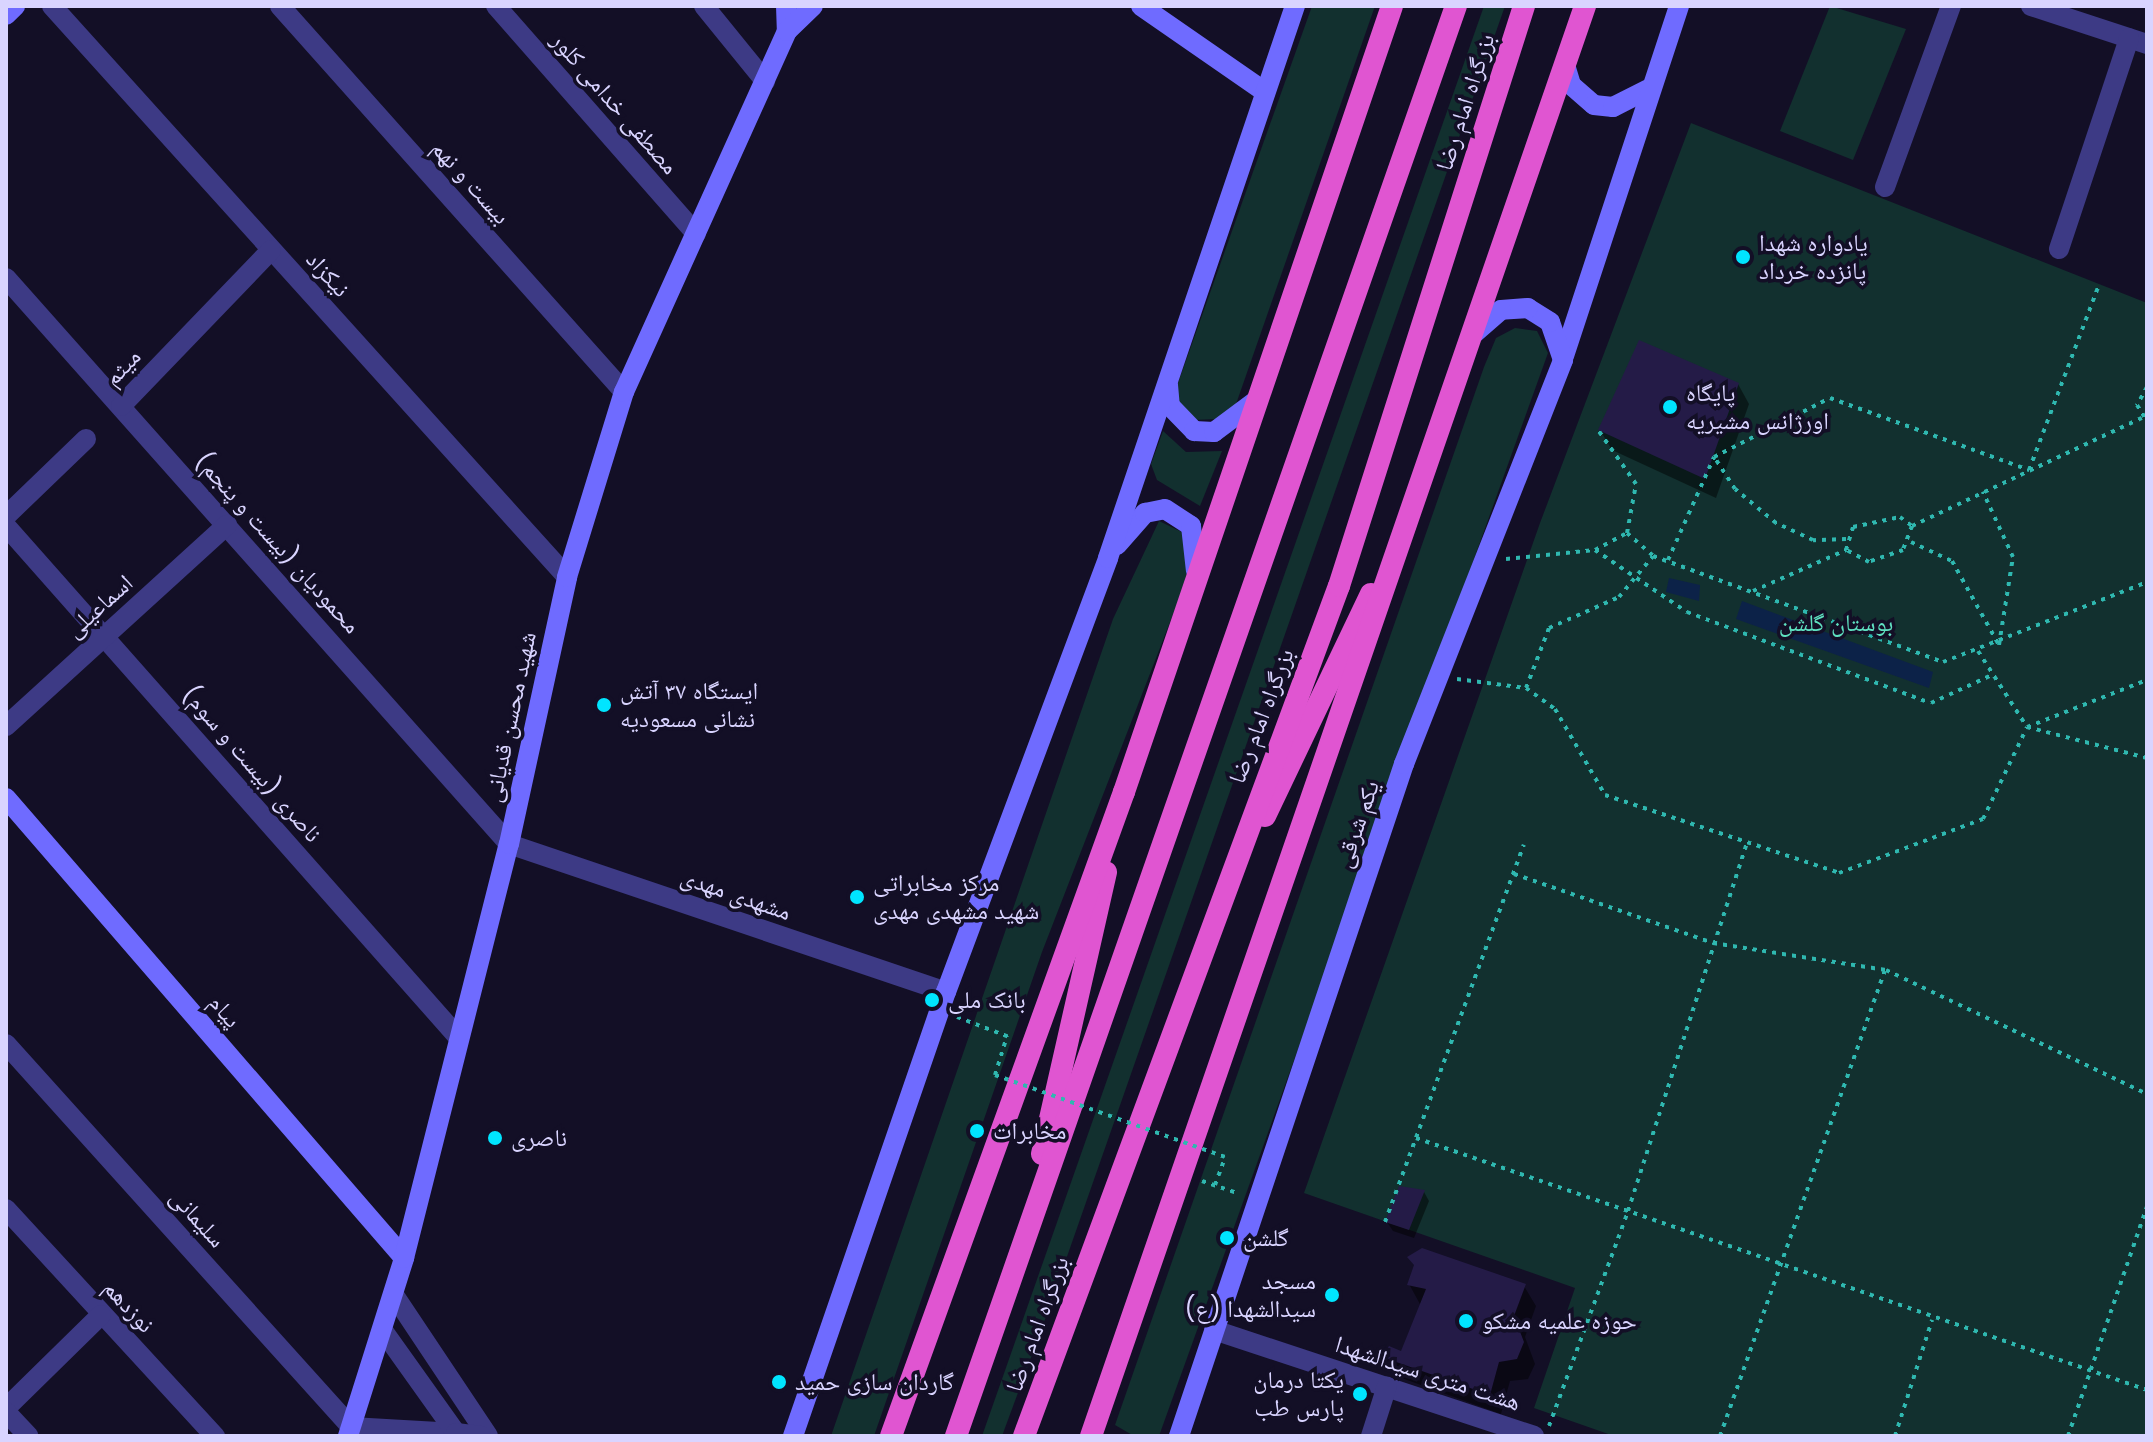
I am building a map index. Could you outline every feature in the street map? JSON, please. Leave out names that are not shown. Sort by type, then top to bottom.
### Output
[{"type":"highway","points":[[891,1436],[1124,792],[1392,6]]},
{"type":"highway","name":"بزرگراه امام رضا","points":[[956,1436],[1456,6]]},
{"type":"highway","name":"بزرگراه امام رضا","points":[[1024,1436],[1194,965],[1339,586],[1524,6]]},
{"type":"highway","points":[[1091,1436],[1475,333],[1585,6]]},
{"type":"highway","points":[[1194,965],[1420,492]]},
{"type":"highway","points":[[1018,1261],[1124,792]]},
{"type":"main road","points":[[6,15],[15,6]]},
{"type":"main road","name":"شهید محسن قدیانی","points":[[786,6],[787,31]]},
{"type":"main road","name":"شهید محسن قدیانی","points":[[350,1432],[384,1332],[404,1258],[509,844],[567,577],[624,392],[787,31],[813,6]]},
{"type":"main road","points":[[1141,6],[1265,92]]},
{"type":"main road","points":[[793,1436],[943,1002],[1108,558],[1167,376],[1295,6]]},
{"type":"main road","name":"یکم شرقی","points":[[1179,1436],[1438,677],[1563,360],[1648,89],[1679,6]]},
{"type":"main road","points":[[1565,65],[1571,85],[1594,105],[1613,107],[1648,89]]},
{"type":"main road","points":[[1475,333],[1501,310],[1528,308],[1550,322],[1563,360]]},
{"type":"main road","points":[[1167,376],[1170,406],[1194,431],[1214,432],[1257,400]]},
{"type":"main road","points":[[1108,558],[1145,513],[1165,509],[1191,526],[1196,581]]},
{"type":"main road","name":"پیام","points":[[6,798],[404,1258]]},
{"type":"main road","points":[[1099,1413],[1105,1436]]},
{"type":"street","name":"نیکزاد","points":[[52,6],[567,577]]},
{"type":"street","name":"بیست و نهم","points":[[280,6],[624,392]]},
{"type":"street","name":"مصطفی خدامی کلور","points":[[496,6],[696,234]]},
{"type":"street","points":[[704,6],[765,81]]},
{"type":"street","points":[[1885,187],[1951,6]]},
{"type":"street","points":[[2031,6],[2138,41],[2059,249]]},
{"type":"street","name":"میثم","points":[[121,406],[271,250]]},
{"type":"street","name":"محمودیان (بیست و پنجم)","points":[[6,278],[509,844]]},
{"type":"street","points":[[6,516],[86,439]]},
{"type":"street","name":"اسماعیلی","points":[[6,726],[227,525]]},
{"type":"street","name":"ناصری (بیست و سوم)","points":[[6,526],[458,1037]]},
{"type":"street","name":"مشهدی مهدی","points":[[509,844],[943,1002]]},
{"type":"street","name":"سلیمانی","points":[[6,1044],[350,1432]]},
{"type":"street","name":"نوزدهم","points":[[6,1209],[215,1436]]},
{"type":"street","points":[[394,1295],[488,1436]]},
{"type":"street","points":[[28,1436],[6,1410],[101,1315]]},
{"type":"street","name":"هشت متری سیدالشهدا","points":[[1214,1330],[1534,1436]]},
{"type":"street","points":[[384,1332],[456,1433]]},
{"type":"street","points":[[1371,1436],[1387,1386]]},
{"type":"street","points":[[350,1432],[481,1436]]},
{"type":"path","points":[[2029,470],[2098,287]]},
{"type":"path","points":[[1911,542],[1883,560],[1855,560],[1846,550],[1846,539],[1853,527],[1884,515],[1912,526],[2029,470],[2145,420],[2137,405],[2147,387]]},
{"type":"path","points":[[1667,561],[1714,457],[1830,398],[2029,470]]},
{"type":"path","points":[[1598,430],[1636,484],[1627,533]]},
{"type":"path","points":[[1714,457],[1735,489],[1776,523],[1813,540],[1846,539]]},
{"type":"path","points":[[1983,492],[2013,557],[1999,645]]},
{"type":"path","points":[[1911,542],[1912,526]]},
{"type":"path","points":[[1484,562],[1595,550],[1627,533]]},
{"type":"path","points":[[1627,533],[1653,556],[1943,662],[1999,645],[2147,582]]},
{"type":"path","points":[[1911,542],[1952,561],[1999,645]]},
{"type":"path","points":[[1595,550],[1687,612],[1931,703],[1994,674]]},
{"type":"path","points":[[1751,591],[1846,550]]},
{"type":"path","points":[[1526,688],[1549,628],[1619,597],[1653,556]]},
{"type":"path","points":[[1978,651],[2027,727],[2147,758]]},
{"type":"path","points":[[1438,677],[1526,688],[1555,709],[1605,795],[1839,873],[1940,839],[1983,819],[2027,727],[2147,680]]},
{"type":"path","points":[[1545,1436],[1628,1211],[1747,842]]},
{"type":"path","points":[[1385,1222],[1524,845]]},
{"type":"path","points":[[1514,874],[1713,943],[1886,970],[2147,1094]]},
{"type":"path","points":[[1720,1436],[1786,1265],[1886,970]]},
{"type":"path","points":[[943,1002],[1007,1036],[995,1075],[1225,1157],[1215,1185],[1257,1201]]},
{"type":"path","points":[[1416,1138],[1786,1265],[1932,1320],[2147,1390]]},
{"type":"path","points":[[2068,1436],[2147,1206]]},
{"type":"path","points":[[1895,1436],[1932,1320]]},
{"type":"green space","points":[[1312,6],[1375,6],[1235,407],[1217,419],[1193,420],[1176,398],[1178,383]]},
{"type":"green space","points":[[1484,6],[1505,6],[1042,1328],[1002,1436],[982,1436]]},
{"type":"green space","points":[[1830,6],[1906,29],[1853,160],[1780,131]]},
{"type":"green space","name":"بوستان گلشن","points":[[1691,123],[2147,303],[2147,1436],[1614,1436],[1534,1408],[1575,1288],[1304,1193],[1540,523]]},
{"type":"green space","points":[[1515,328],[1537,331],[1548,353],[1159,1436],[1134,1436],[1115,1425],[1484,367],[1496,338]]},
{"type":"green space","points":[[1163,431],[1186,452],[1222,451],[1200,506],[1157,480],[1151,464]]},
{"type":"green space","points":[[1159,521],[1184,533],[1191,551],[1184,586],[1042,952],[874,1436],[831,1436],[1113,619]]},
{"type":"water","points":[[1669,578],[1700,585],[1699,601],[1666,592]]},
{"type":"water","points":[[1742,601],[1933,672],[1929,688],[1736,619]]},
{"type":"building","name":"پایگاه اورژانس مشیریه","points":[[1639,340],[1739,383],[1705,479],[1598,430]]},
{"type":"building","points":[[1399,1186],[1425,1190],[1409,1230],[1385,1222]]},
{"type":"building","name":"حوزه علمیه مشکو","points":[[1422,1248],[1526,1284],[1514,1316],[1524,1342],[1517,1359],[1499,1362],[1490,1395],[1382,1357],[1389,1346],[1401,1351],[1426,1289],[1407,1285],[1414,1265],[1407,1257]]},
{"type":"place","name":"یادواره شهدا پانزده خرداد","points":[[1743,257]]},
{"type":"place","name":"پایگاه اورژانس مشیریه","points":[[1670,407]]},
{"type":"place","name":"ایستگاه ۳۷ آتش نشانی مسعودیه","points":[[604,705]]},
{"type":"place","name":"مرکز مخابراتی شهید مشهدی مهدی","points":[[857,897]]},
{"type":"place","name":"بانک ملی","points":[[932,1000]]},
{"type":"place","name":"مخابرات","points":[[977,1131]]},
{"type":"place","name":"ناصری","points":[[495,1138]]},
{"type":"place","name":"گلشن","points":[[1227,1238]]},
{"type":"place","name":"مسجد سیدالشهدا (ع)","points":[[1332,1295]]},
{"type":"place","name":"حوزه علمیه مشکو","points":[[1466,1321]]},
{"type":"place","name":"گاردان سازی حمید","points":[[779,1382]]},
{"type":"place","name":"یکتا درمان پارس طب","points":[[1360,1394]]}]
